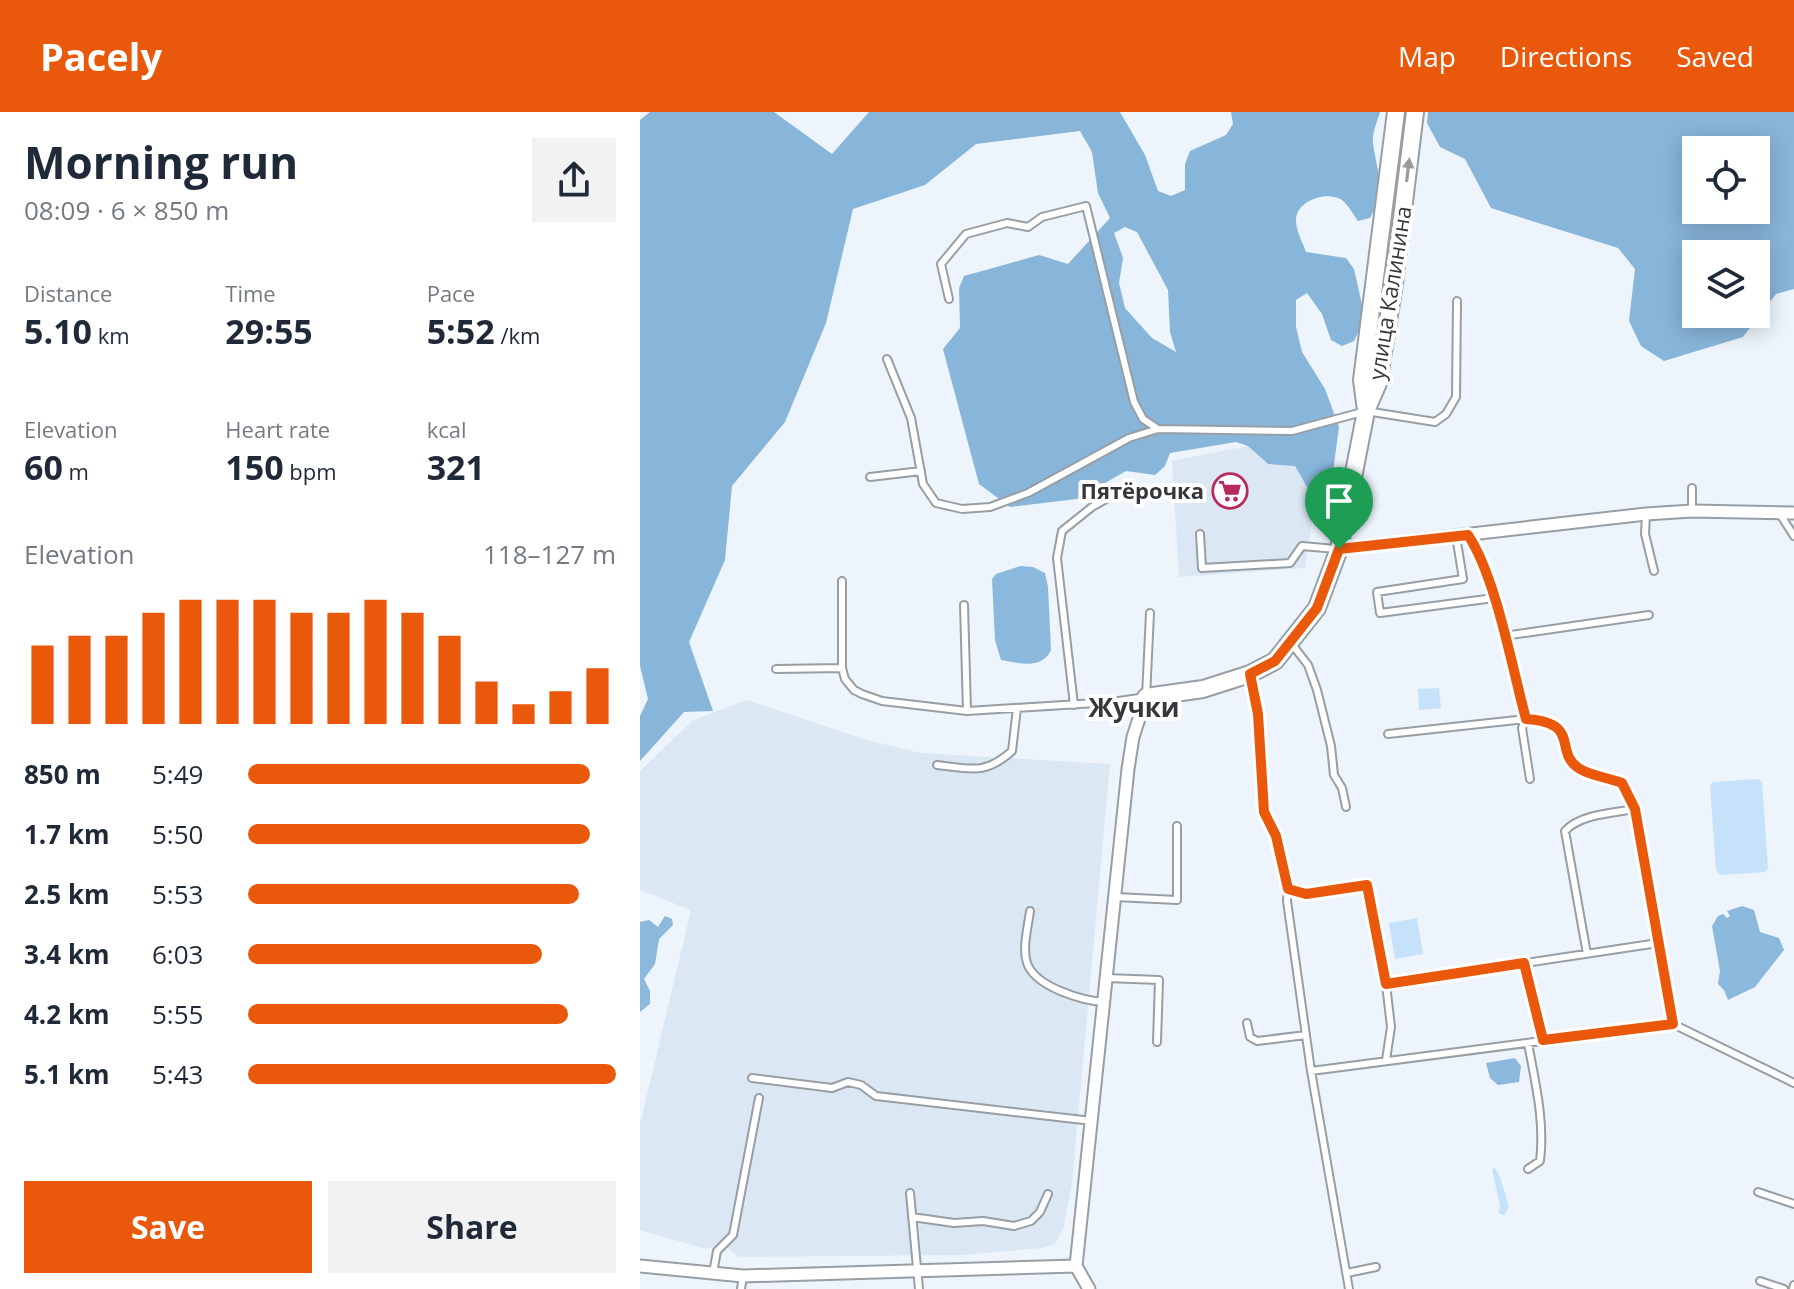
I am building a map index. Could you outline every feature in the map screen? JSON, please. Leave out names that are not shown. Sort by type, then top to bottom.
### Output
[{"type":"street","name":"улица Калинина","points":[[1366,411],[1362,380],[1396,112]]},
{"type":"street","name":"улица Калинина","points":[[1366,411],[1378,383],[1415,112]]},
{"type":"street","points":[[1089,1289],[1076,1266],[1133,737],[1146,697],[1203,689],[1250,674],[1275,661],[1317,608],[1339,549],[1366,411]]},
{"type":"street","points":[[1339,549],[1646,514],[1692,511],[1794,513]]},
{"type":"street","points":[[640,1266],[713,1273],[742,1283],[917,1271],[1076,1266]]},
{"type":"lane","points":[[949,299],[941,264],[966,234],[1007,223],[1028,227],[1042,217],[1086,206],[1134,402],[1143,419],[1158,429]]},
{"type":"lane","points":[[887,359],[911,418],[923,484],[936,503],[962,509],[990,507],[1028,493],[1129,438],[1158,429],[1292,431],[1366,411],[1435,422],[1446,414],[1456,397],[1457,301]]},
{"type":"lane","points":[[870,477],[921,471]]},
{"type":"lane","points":[[1692,488],[1692,511]]},
{"type":"lane","points":[[1074,705],[1057,558],[1062,531],[1092,507],[1117,493]]},
{"type":"lane","points":[[1646,514],[1645,534],[1654,571]]},
{"type":"lane","points":[[1780,514],[1794,536]]},
{"type":"lane","points":[[1200,534],[1202,568],[1290,563],[1302,546],[1339,549]]},
{"type":"lane","points":[[1462,536],[1463,579],[1377,592],[1380,613],[1494,598]]},
{"type":"lane","points":[[1462,536],[1476,548],[1494,598],[1526,719],[1522,728],[1530,779]]},
{"type":"lane","points":[[842,581],[842,668],[845,679],[854,690],[872,698],[967,711],[1146,697],[1150,613]]},
{"type":"lane","points":[[964,605],[967,711]]},
{"type":"lane","points":[[1504,636],[1649,615]]},
{"type":"lane","points":[[1291,643],[1308,665],[1317,690],[1331,746],[1334,775],[1342,788],[1346,807]]},
{"type":"lane","points":[[776,669],[842,668]]},
{"type":"lane","points":[[1250,674],[1258,714],[1264,812],[1276,836],[1288,889],[1287,901],[1311,1071],[1349,1289]]},
{"type":"lane","points":[[937,765],[973,769],[995,767],[1012,751],[1017,708]]},
{"type":"lane","points":[[1388,734],[1526,719],[1552,723],[1562,730],[1569,755],[1578,768],[1622,783],[1635,809],[1673,1024]]},
{"type":"lane","points":[[1587,954],[1565,831],[1585,819],[1635,809]]},
{"type":"lane","points":[[1115,897],[1177,900],[1177,826]]},
{"type":"lane","points":[[1288,889],[1306,894],[1367,885],[1391,1027],[1386,1060]]},
{"type":"lane","points":[[1030,911],[1025,948],[1027,964],[1038,978],[1089,1001],[1105,1002]]},
{"type":"lane","points":[[1386,984],[1658,943]]},
{"type":"lane","points":[[1524,963],[1543,1040]]},
{"type":"lane","points":[[1107,978],[1159,980],[1157,1042]]},
{"type":"lane","points":[[1247,1023],[1250,1037],[1257,1041],[1306,1035]]},
{"type":"lane","points":[[1311,1071],[1673,1024],[1794,1083]]},
{"type":"lane","points":[[1528,1043],[1539,1102],[1542,1141],[1540,1161],[1528,1169]]},
{"type":"lane","points":[[752,1078],[832,1088],[848,1082],[861,1085],[876,1096],[1092,1121]]},
{"type":"lane","points":[[713,1273],[717,1251],[733,1235],[759,1098]]},
{"type":"lane","points":[[1758,1192],[1794,1204]]},
{"type":"lane","points":[[910,1193],[919,1289]]},
{"type":"lane","points":[[912,1217],[1014,1226],[1031,1221],[1040,1212],[1048,1194]]},
{"type":"lane","points":[[1347,1273],[1376,1267]]},
{"type":"lane","points":[[1760,1281],[1784,1289]]},
{"type":"shaded area","points":[[650,112],[774,112],[832,154],[869,112],[1120,112],[1145,155],[1158,191],[1171,196],[1185,190],[1185,164],[1190,151],[1226,135],[1233,124],[1231,112],[1380,112],[1373,139],[1379,189],[1370,218],[1358,221],[1342,200],[1330,196],[1304,204],[1296,219],[1306,252],[1346,258],[1354,269],[1365,318],[1354,341],[1342,346],[1331,340],[1322,314],[1307,293],[1296,300],[1296,327],[1302,352],[1325,389],[1339,427],[1329,502],[1315,501],[1295,466],[1268,464],[1248,446],[1236,442],[1170,453],[1165,466],[1155,475],[1126,471],[1077,499],[1010,507],[979,484],[943,349],[960,328],[959,288],[964,276],[1039,255],[1068,264],[1110,218],[1098,193],[1092,152],[1080,131],[976,144],[925,185],[853,209],[826,323],[785,422],[732,486],[725,560],[689,642],[713,711],[684,712],[640,761],[640,716],[648,699],[640,666],[640,120]],"holes":[[[1125,227],[1137,232],[1168,290],[1170,332],[1176,352],[1152,338],[1125,308],[1119,283],[1123,258],[1114,233]]]},
{"type":"shaded area","points":[[1428,112],[1794,112],[1794,289],[1776,294],[1770,302],[1770,240],[1682,240],[1682,328],[1750,328],[1743,337],[1664,361],[1641,346],[1629,321],[1635,269],[1618,248],[1491,208],[1465,159],[1440,147],[1427,123]]},
{"type":"shaded area","points":[[1248,446],[1268,464],[1295,466],[1315,501],[1305,568],[1179,577],[1172,461]]},
{"type":"shaded area","points":[[1020,566],[1033,567],[1045,573],[1048,587],[1051,650],[1042,660],[1029,664],[1001,660],[995,640],[992,579],[996,574]]},
{"type":"shaded area","points":[[1439,688],[1441,708],[1419,710],[1418,689]]},
{"type":"shaded area","points":[[747,700],[863,739],[921,753],[1110,764],[1072,1184],[1063,1229],[1055,1244],[1042,1248],[963,1255],[739,1257],[723,1244],[706,1249],[640,1230],[640,1124],[691,910],[640,890],[640,771],[693,720]]},
{"type":"shaded area","points":[[1759,779],[1762,782],[1768,868],[1765,872],[1720,875],[1716,870],[1710,786],[1713,782]]},
{"type":"shaded area","points":[[1742,906],[1754,910],[1760,932],[1779,938],[1784,950],[1755,987],[1728,1000],[1718,984],[1720,971],[1712,926],[1718,916],[1723,914],[1727,918],[1730,916],[1727,911]]},
{"type":"shaded area","points":[[665,916],[672,919],[673,925],[659,939],[655,964],[644,979],[650,991],[650,1004],[640,1012],[640,922],[649,920],[658,927]]},
{"type":"shaded area","points":[[1417,918],[1423,954],[1395,959],[1389,923]]},
{"type":"shaded area","points":[[1515,1058],[1521,1066],[1519,1082],[1498,1085],[1490,1078],[1486,1063]]},
{"type":"shaded area","points":[[1495,1168],[1509,1207],[1504,1215],[1498,1213],[1500,1206],[1492,1169]]},
{"type":"place","name":"Пятёрочка","points":[[1230,491]]},
{"type":"district","name":"Жучки","points":[[1134,708]]},
{"type":"route","points":[[1468,535],[1476,548],[1494,598],[1526,719],[1552,723],[1562,730],[1569,755],[1578,768],[1622,783],[1635,809],[1673,1024],[1543,1040],[1524,963],[1386,984],[1367,885],[1306,894],[1288,889],[1276,836],[1264,812],[1258,714],[1250,674],[1275,661],[1317,608],[1339,549],[1468,535]]}]
